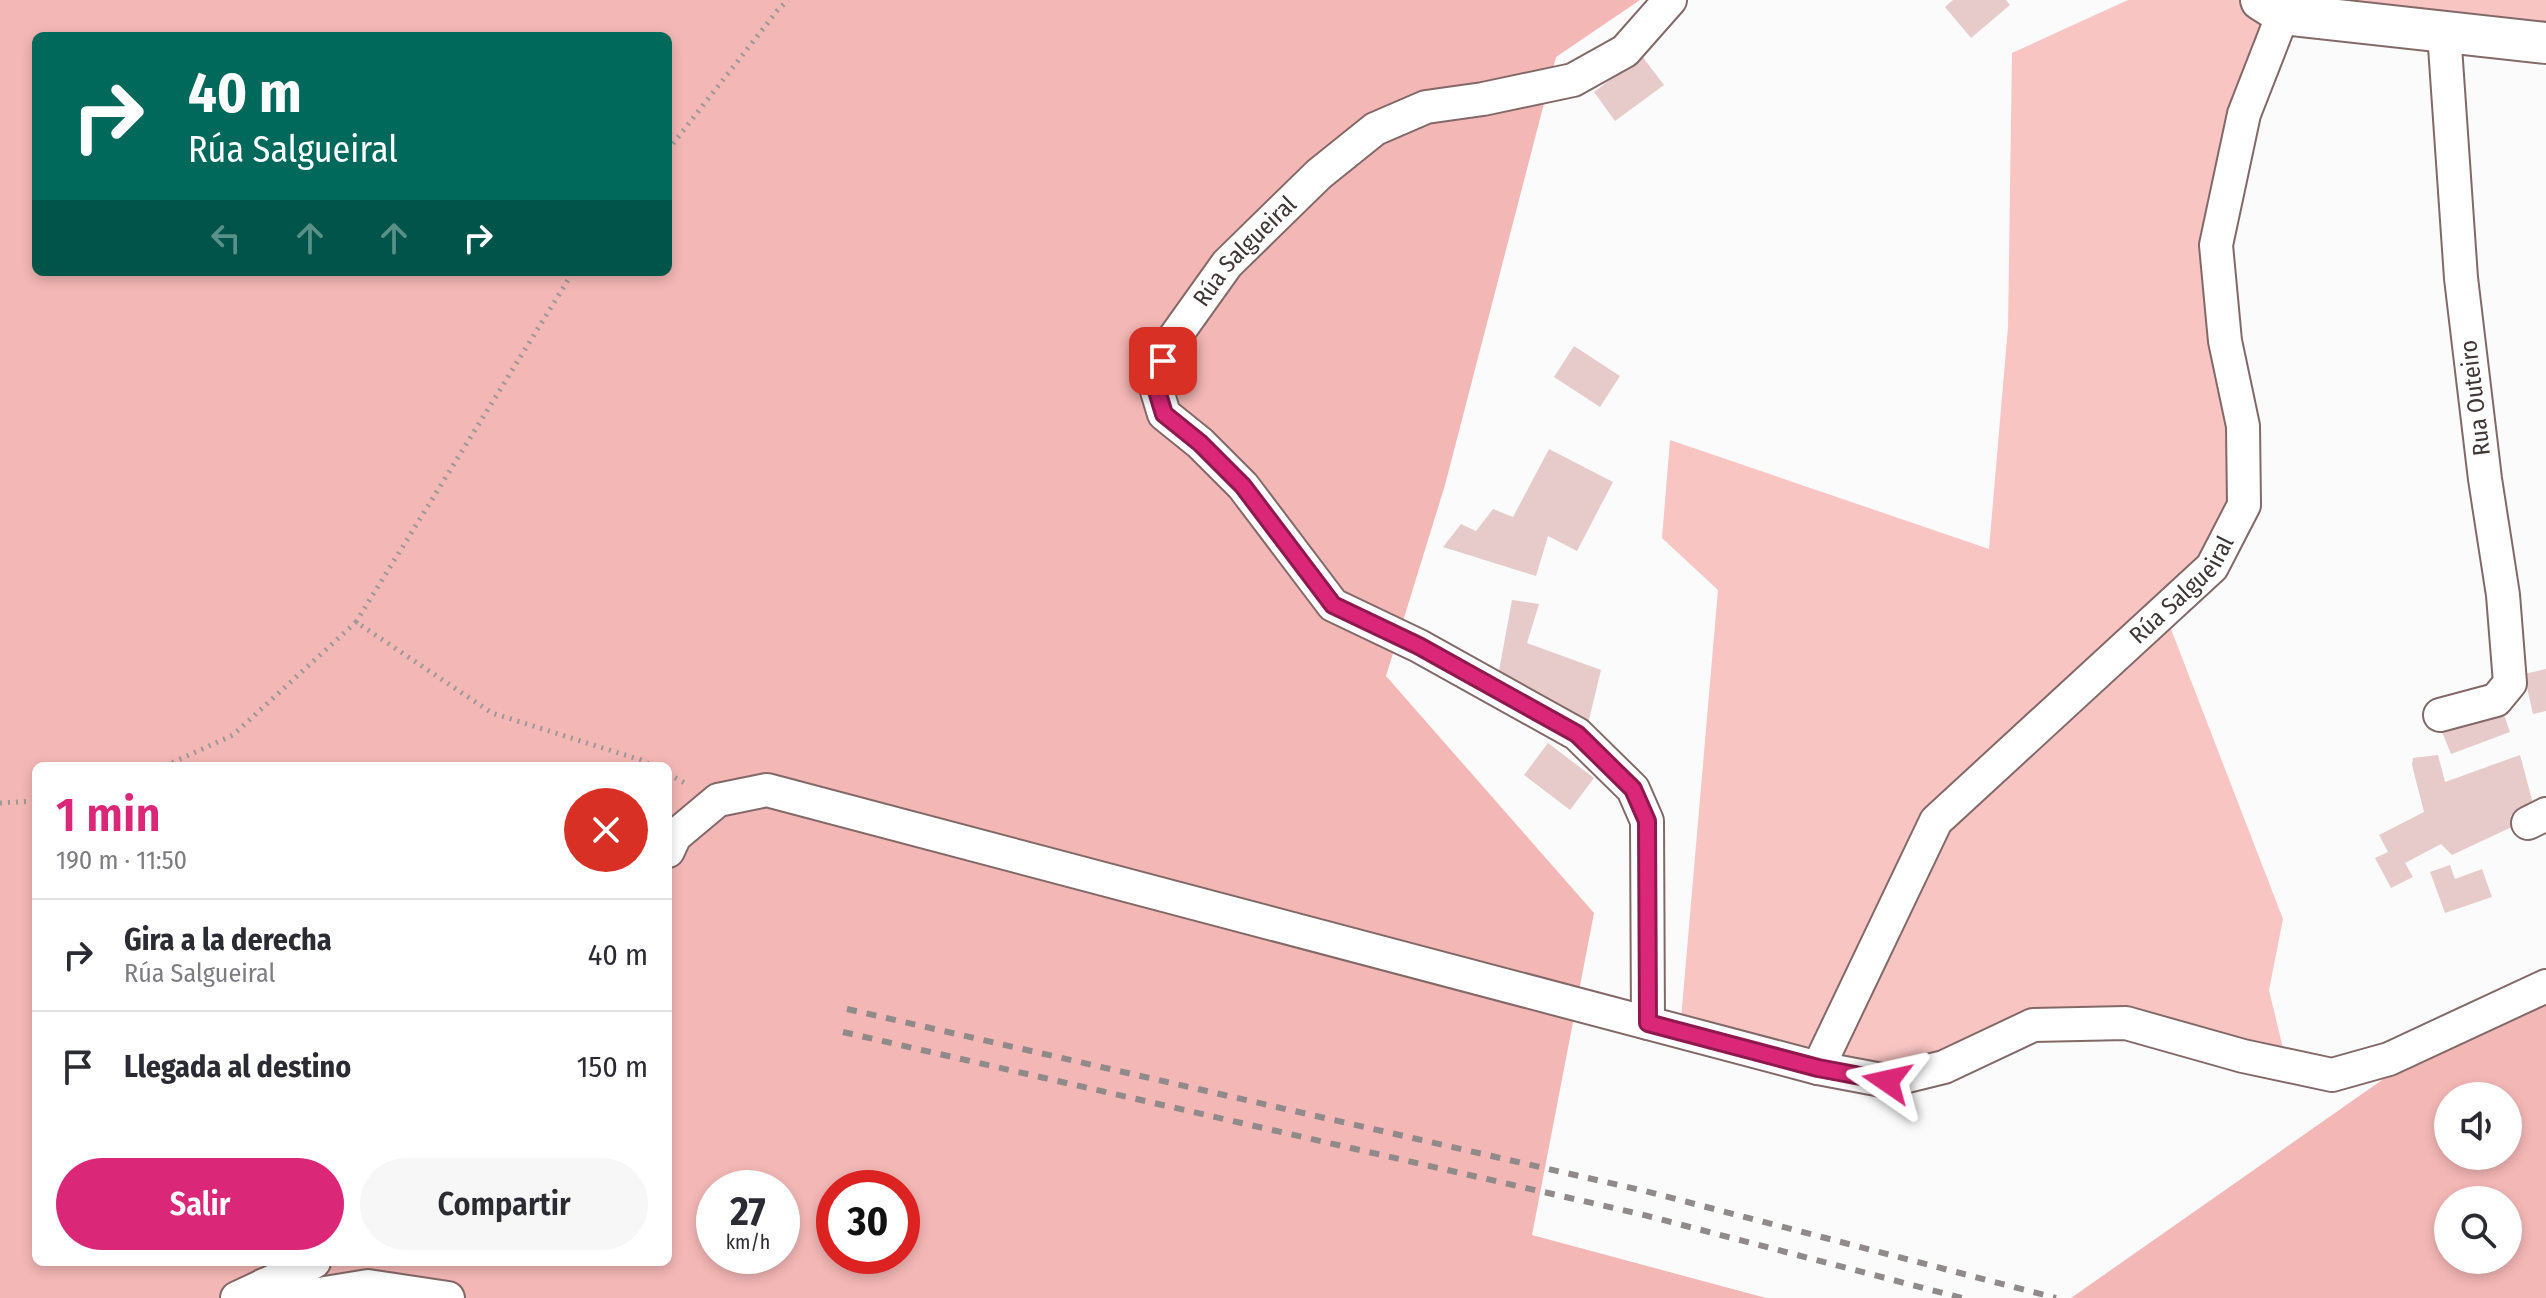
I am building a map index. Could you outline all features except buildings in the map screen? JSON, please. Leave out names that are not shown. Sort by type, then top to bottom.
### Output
[{"type":"street","name":"Rúa Salgueiral","points":[[1648,1023],[1647,821],[1633,789],[1577,734],[1419,646],[1333,605],[1243,486],[1200,443],[1164,414],[1154,381],[1172,341],[1227,264],[1319,174],[1375,129],[1426,107],[1483,99],[1573,80],[1625,51],[1670,0]]},
{"type":"street","name":"Rúa Salgueiral","points":[[1818,1068],[1936,821],[2212,567],[2244,505],[2243,426],[2225,341],[2216,245],[2244,114],[2272,7],[2546,43]]},
{"type":"street","name":"Rua Outeiro","points":[[2440,715],[2496,700],[2510,683],[2503,595],[2485,479],[2461,278],[2444,32]]},
{"type":"street","points":[[672,842],[675,836],[718,800],[767,790],[1818,1068],[1887,1081],[1944,1067],[2033,1025],[2126,1023],[2243,1056],[2332,1075],[2389,1059],[2546,986]]},
{"type":"street","points":[[251,1292],[306,1266]]},
{"type":"street","points":[[251,1292],[319,1294],[368,1286],[448,1298]]},
{"type":"path","points":[[672,145],[788,0]]},
{"type":"path","points":[[174,762],[233,735],[356,622],[571,276]]},
{"type":"path","points":[[356,622],[492,713],[645,762]]},
{"type":"path","points":[[0,803],[32,801]]},
{"type":"shaded area","points":[[0,0],[1640,0],[1556,57],[1445,485],[1386,676],[1594,913],[1532,1235],[1766,1298],[0,1298]]},
{"type":"shaded area","points":[[2128,0],[2546,0],[2546,43],[2283,14],[2216,245],[2244,505],[2164,611],[2283,919],[2269,990],[2287,1065],[2126,1023],[2033,1025],[1905,1077],[1680,1031],[1718,590],[1662,538],[1670,440],[1989,549],[2008,327],[2012,53]]},
{"type":"shaded area","points":[[2546,986],[2546,1298],[2071,1298],[2452,1031]]},
{"type":"railway","points":[[847,1009],[1645,1191],[2056,1298]]},
{"type":"railway","points":[[843,1032],[1640,1214],[1962,1298]]},
{"type":"route","points":[[1163,361],[1154,381],[1164,414],[1200,443],[1243,486],[1333,605],[1419,646],[1577,734],[1633,789],[1647,821],[1648,1023],[1818,1068],[1887,1081]]}]
